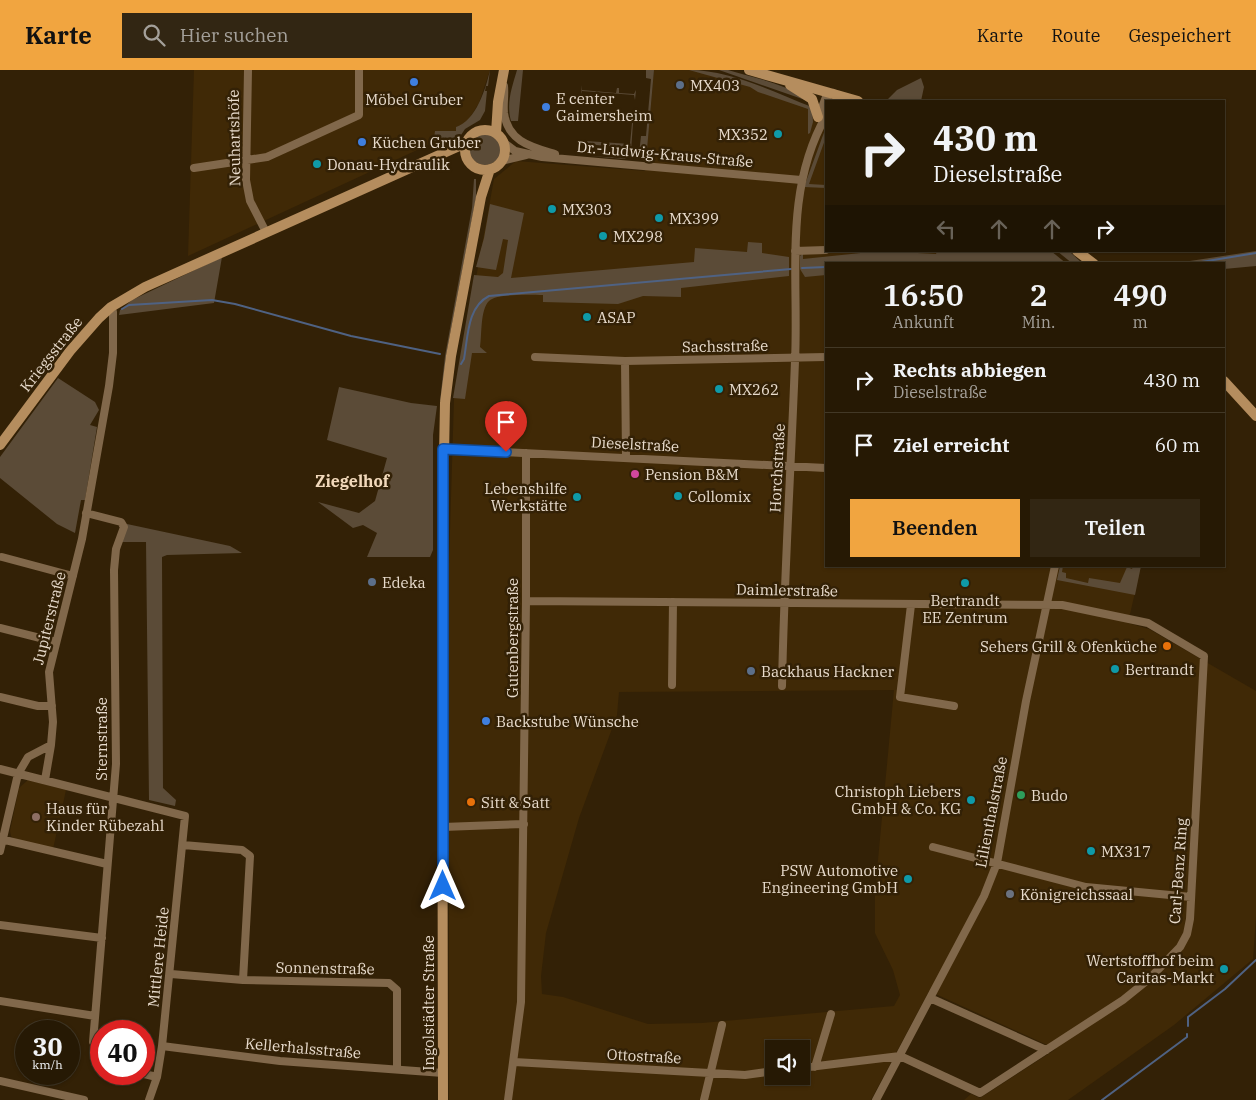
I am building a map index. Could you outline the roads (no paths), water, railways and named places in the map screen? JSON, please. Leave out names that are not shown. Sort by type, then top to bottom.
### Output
[{"type":"main road","points":[[749,70],[854,100]]},
{"type":"main road","points":[[496,133],[498,102],[504,75]]},
{"type":"main road","points":[[773,76],[808,95],[822,117]]},
{"type":"main road","points":[[482,130],[498,102]]},
{"type":"main road","points":[[429,161],[466,143],[472,134],[482,130],[496,133],[503,142],[504,155],[501,161],[490,169],[481,197]]},
{"type":"main road","points":[[466,143],[466,157],[476,168],[481,197]]},
{"type":"main road","points":[[429,161],[466,157]]},
{"type":"main road","name":"Kriegsstraße","points":[[0,445],[70,351],[111,308],[145,287],[429,161]]},
{"type":"main road","points":[[476,168],[490,169]]},
{"type":"main road","name":"Ingolstädter Straße","points":[[443,1100],[443,449],[445,396],[481,197]]},
{"type":"main road","points":[[1078,252],[1086,262]]},
{"type":"main road","points":[[1078,252],[1091,262]]},
{"type":"main road","points":[[1225,381],[1256,416]]},
{"type":"street","name":"Neuhartshöfe","points":[[248,70],[246,180],[250,201],[266,232]]},
{"type":"street","points":[[194,168],[267,157],[359,115],[359,70]]},
{"type":"street","points":[[504,75],[504,116],[516,138],[534,149],[569,160]]},
{"type":"street","name":"Horchstraße","points":[[825,100],[826,97],[833,93]]},
{"type":"street","name":"Horchstraße","points":[[782,686],[783,604],[796,358],[795,251],[801,180],[818,131],[825,102]]},
{"type":"street","name":"Dr.-Ludwig-Kraus-Straße","points":[[503,142],[515,151],[569,160],[801,180]]},
{"type":"street","name":"Dr.-Ludwig-Kraus-Straße","points":[[501,161],[527,154]]},
{"type":"street","points":[[795,251],[825,250]]},
{"type":"street","name":"Jupiterstraße","points":[[45,780],[50,745],[52,706],[49,672],[73,576],[110,378],[113,345],[113,312],[111,308]]},
{"type":"street","name":"Sachsstraße","points":[[535,357],[625,360],[825,358]]},
{"type":"street","points":[[625,360],[626,457]]},
{"type":"street","name":"Dieselstraße","points":[[443,449],[825,468]]},
{"type":"street","name":"Gutenbergstraße","points":[[508,1100],[521,1002],[526,453]]},
{"type":"street","name":"Sternstraße","points":[[86,513],[124,524],[116,549],[114,570],[116,764],[95,1020]]},
{"type":"street","points":[[0,557],[73,576]]},
{"type":"street","name":"Lilienthalstraße","points":[[876,1100],[984,896],[997,863],[1026,701],[1055,567]]},
{"type":"street","name":"Daimlerstraße","points":[[526,601],[1047,605]]},
{"type":"street","points":[[672,685],[673,602]]},
{"type":"street","points":[[911,605],[900,697],[954,706]]},
{"type":"street","name":"Carl-Benz Ring","points":[[900,1056],[977,1094],[1122,1000],[1160,970],[1174,954],[1187,934],[1191,897],[1204,656],[1156,626],[1143,621],[1062,605],[1047,605]]},
{"type":"street","points":[[0,628],[56,642]]},
{"type":"street","points":[[0,697],[38,706],[52,706]]},
{"type":"street","points":[[0,851],[1,840],[18,774],[28,757],[50,745]]},
{"type":"street","points":[[0,769],[114,798]]},
{"type":"street","name":"Mittlere Heide","points":[[114,798],[185,816],[171,974],[162,1046],[157,1077],[149,1100]]},
{"type":"street","points":[[443,827],[524,824]]},
{"type":"street","points":[[1,840],[107,864]]},
{"type":"street","points":[[183,846],[242,850],[250,856],[243,980]]},
{"type":"street","points":[[933,847],[1086,887],[1191,897]]},
{"type":"street","points":[[0,925],[102,938]]},
{"type":"street","name":"Sonnenstraße","points":[[171,974],[243,980],[389,983],[397,990],[397,1069]]},
{"type":"street","points":[[930,998],[1046,1050]]},
{"type":"street","points":[[0,1001],[95,1016]]},
{"type":"street","points":[[815,1067],[831,1014]]},
{"type":"street","points":[[704,1100],[722,1024]]},
{"type":"street","name":"Kellerhalsstraße","points":[[162,1046],[280,1061],[443,1072]]},
{"type":"street","points":[[810,1067],[900,1056]]},
{"type":"street","name":"Ottostraße","points":[[514,1062],[745,1075],[765,1072]]},
{"type":"street","points":[[0,1081],[84,1100]]},
{"type":"waterway","points":[[1201,262],[1256,253]]},
{"type":"waterway","points":[[802,268],[825,267]]},
{"type":"waterway","points":[[461,364],[464,359],[472,315],[476,307],[489,296],[791,269]]},
{"type":"waterway","points":[[122,309],[129,305],[212,300],[235,304],[351,336],[440,354]]},
{"type":"waterway","points":[[1188,1026],[1188,1017],[1225,989],[1256,960]]},
{"type":"waterway","points":[[1102,1100],[1187,1037],[1187,1034]]},
{"type":"place","name":"Möbel Gruber","points":[[414,82]]},
{"type":"place","name":"MX403","points":[[680,85]]},
{"type":"place","name":"E center Gaimersheim","points":[[546,107]]},
{"type":"place","name":"MX352","points":[[778,134]]},
{"type":"place","name":"Küchen Gruber","points":[[362,142]]},
{"type":"place","name":"Donau-Hydraulik","points":[[317,164]]},
{"type":"place","name":"MX303","points":[[552,209]]},
{"type":"place","name":"MX399","points":[[659,218]]},
{"type":"place","name":"MX298","points":[[603,236]]},
{"type":"place","name":"ASAP","points":[[587,317]]},
{"type":"place","name":"MX262","points":[[719,389]]},
{"type":"place","name":"Pension B&M","points":[[635,474]]},
{"type":"place","name":"Collomix","points":[[678,496]]},
{"type":"place","name":"Lebenshilfe Werkstätte","points":[[577,497]]},
{"type":"place","name":"Edeka","points":[[372,582]]},
{"type":"place","name":"Bertrandt EE Zentrum","points":[[965,583]]},
{"type":"place","name":"Sehers Grill & Ofenküche","points":[[1167,646]]},
{"type":"place","name":"Bertrandt","points":[[1115,669]]},
{"type":"place","name":"Backhaus Hackner","points":[[751,671]]},
{"type":"place","name":"Backstube Wünsche","points":[[486,721]]},
{"type":"place","name":"Budo","points":[[1021,795]]},
{"type":"place","name":"Christoph Liebers GmbH & Co. KG","points":[[971,800]]},
{"type":"place","name":"Sitt & Satt","points":[[471,802]]},
{"type":"place","name":"Haus für Kinder Rübezahl","points":[[36,817]]},
{"type":"place","name":"MX317","points":[[1091,851]]},
{"type":"place","name":"PSW Automotive Engineering GmbH","points":[[908,879]]},
{"type":"place","name":"Königreichssaal","points":[[1010,894]]},
{"type":"place","name":"Wertstoffhof beim Caritas-Markt","points":[[1224,969]]},
{"type":"district","name":"Ziegelhof","points":[[352,481]]}]
